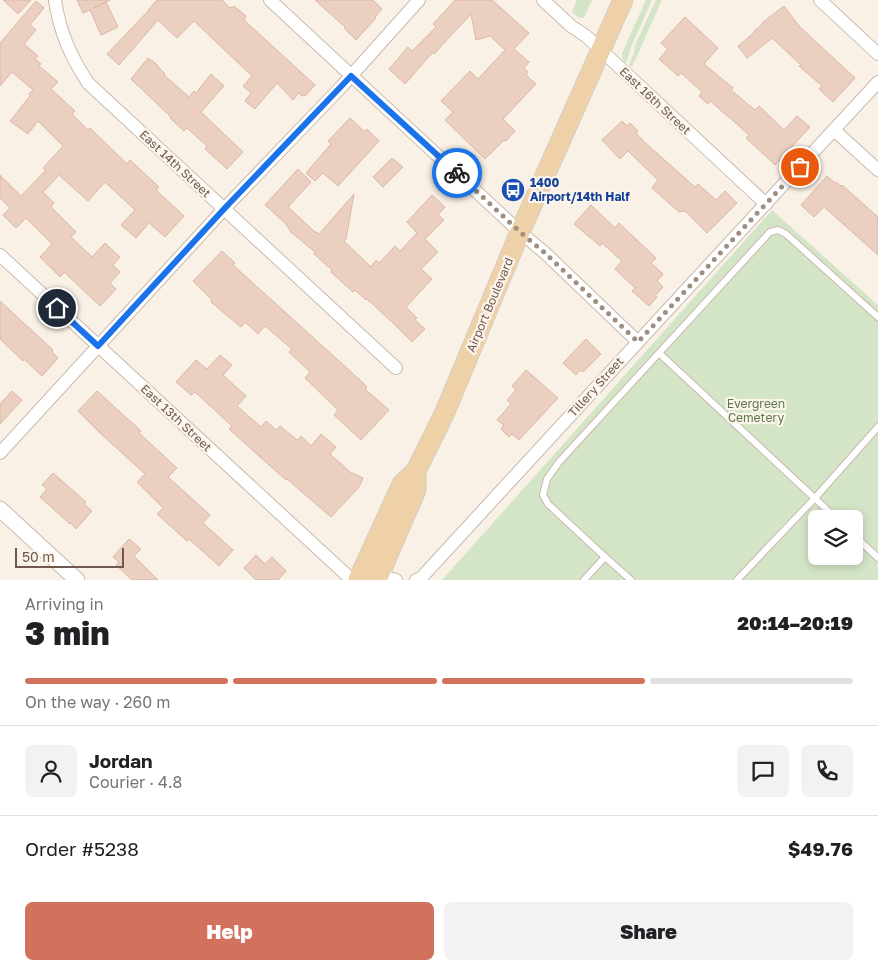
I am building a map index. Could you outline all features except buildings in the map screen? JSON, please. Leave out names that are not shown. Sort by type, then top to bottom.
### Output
[{"type":"main road","name":"Airport Boulevard","points":[[358,580],[402,484],[416,471],[445,412],[520,232],[623,0]]},
{"type":"main road","name":"Airport Boulevard","points":[[384,578],[416,490],[416,471]]},
{"type":"street","name":"East 14th Street","points":[[55,0],[62,34],[75,63],[88,83],[396,368]]},
{"type":"street","points":[[270,0],[545,253],[638,342]]},
{"type":"street","points":[[0,453],[224,209],[351,76],[419,0]]},
{"type":"street","name":"East 16th Street","points":[[543,0],[571,26],[586,36],[766,204]]},
{"type":"street","points":[[820,0],[878,54]]},
{"type":"street","name":"Tillery Street","points":[[416,580],[422,578],[878,82]]},
{"type":"street","points":[[834,130],[878,170]]},
{"type":"street","name":"East 13th Street","points":[[0,255],[352,580]]},
{"type":"street","points":[[0,509],[77,580]]},
{"type":"lane","points":[[631,580],[548,504],[543,495],[547,478],[559,462],[770,232],[778,230],[786,234],[878,317]]},
{"type":"lane","points":[[659,353],[828,510]]},
{"type":"lane","points":[[736,580],[815,498],[878,427]]},
{"type":"lane","points":[[863,544],[878,558]]},
{"type":"lane","points":[[584,580],[605,557]]},
{"type":"green space","points":[[577,0],[592,0],[584,18],[580,18],[572,12]]},
{"type":"green space","points":[[646,0],[652,0],[626,63],[622,58],[622,53]]},
{"type":"green space","points":[[656,0],[662,0],[632,67],[629,65],[635,45]]},
{"type":"green space","name":"Evergreen Cemetery","points":[[772,210],[878,305],[878,580],[442,580]]},
{"type":"way so far","points":[[457,173],[545,253],[638,342],[800,167]]},
{"type":"place","name":"1400 Airport/14th Half","points":[[513,190]]},
{"type":"route","points":[[57,308],[98,346],[224,209],[351,76],[457,173]]}]
